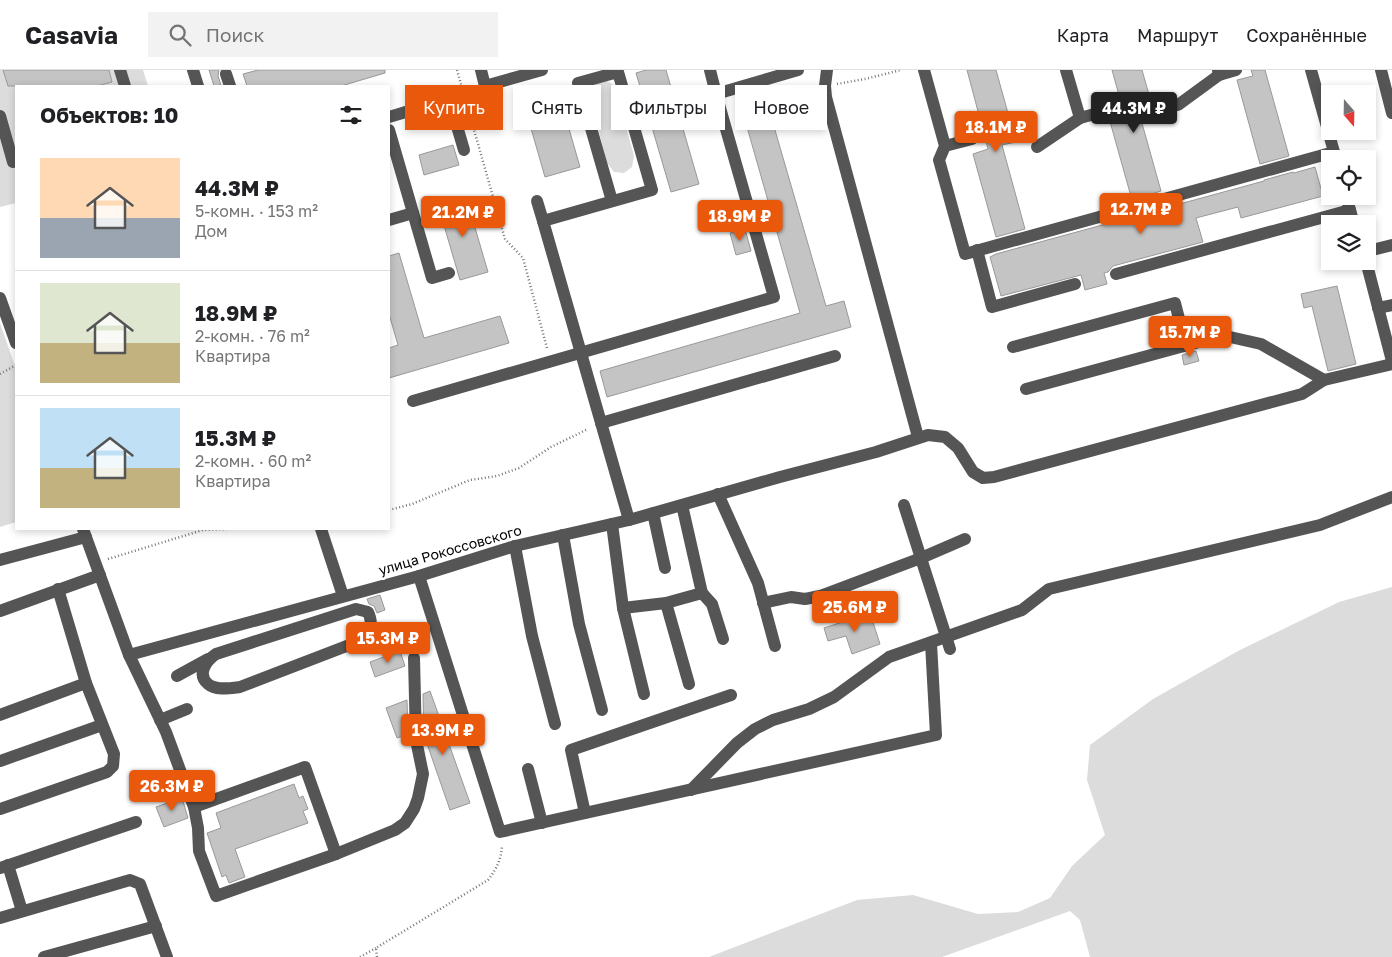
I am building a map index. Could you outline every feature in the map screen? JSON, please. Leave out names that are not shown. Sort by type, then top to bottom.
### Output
[{"type":"street","points":[[120,70],[125,85]]},
{"type":"street","points":[[193,70],[198,85]]},
{"type":"street","points":[[481,70],[485,86],[542,70]]},
{"type":"street","points":[[710,70],[714,85]]},
{"type":"street","points":[[725,91],[798,70]]},
{"type":"street","points":[[827,70],[826,97],[918,438]]},
{"type":"street","points":[[924,70],[945,146],[939,160],[965,254],[1321,159]]},
{"type":"street","points":[[1066,70],[1080,118]]},
{"type":"street","points":[[1178,105],[1218,72],[1236,70]]},
{"type":"street","points":[[1311,70],[1334,150]]},
{"type":"street","points":[[1381,70],[1392,113]]},
{"type":"street","points":[[543,221],[612,202],[652,190],[618,72],[578,83],[612,202]]},
{"type":"street","points":[[390,117],[449,99],[464,150]]},
{"type":"street","points":[[1037,147],[1080,118],[1109,110]]},
{"type":"street","points":[[0,116],[15,162]]},
{"type":"street","points":[[413,402],[774,297],[725,126]]},
{"type":"street","points":[[390,133],[432,278],[450,273]]},
{"type":"street","points":[[945,146],[972,139]]},
{"type":"street","points":[[537,202],[628,520]]},
{"type":"street","points":[[1349,205],[1351,215]]},
{"type":"street","points":[[1116,274],[1350,210]]},
{"type":"street","points":[[390,220],[413,213]]},
{"type":"street","points":[[1376,249],[1392,245]]},
{"type":"street","points":[[976,250],[992,307],[1075,284]]},
{"type":"street","points":[[1026,389],[1206,340],[1230,336],[1261,344],[1324,380],[1392,362],[1368,270]]},
{"type":"street","points":[[0,298],[15,340]]},
{"type":"street","points":[[1013,347],[1175,303],[1186,346]]},
{"type":"street","points":[[1378,308],[1392,305]]},
{"type":"street","points":[[601,423],[835,356]]},
{"type":"street","name":"улица Рокоссовского","points":[[129,655],[419,576],[514,546],[628,520],[876,452],[928,434],[945,437],[958,448],[973,472],[983,478],[994,477],[1302,394],[1324,380]]},
{"type":"street","points":[[718,494],[758,583],[774,646]]},
{"type":"street","points":[[691,790],[737,743],[755,729],[773,720],[834,697],[889,657],[931,643],[948,643],[1022,610],[1050,589],[1320,525],[1392,497]]},
{"type":"street","points":[[682,504],[702,593],[712,604],[723,639]]},
{"type":"street","points":[[904,505],[948,643]]},
{"type":"street","points":[[653,513],[665,568]]},
{"type":"street","points":[[612,524],[623,608],[644,694]]},
{"type":"street","points":[[321,530],[347,595],[356,609]]},
{"type":"street","points":[[0,560],[85,533],[129,655],[160,720],[194,807],[198,828],[199,851],[216,896],[336,854],[395,830],[405,823],[414,809],[418,798],[422,774],[416,740],[414,658]]},
{"type":"street","points":[[563,535],[579,624],[602,710]]},
{"type":"street","points":[[763,603],[791,597],[805,599],[820,596],[921,558],[965,539]]},
{"type":"street","points":[[514,546],[532,636],[555,724]]},
{"type":"street","points":[[0,611],[100,575]]},
{"type":"street","points":[[419,576],[500,832],[936,735],[931,643]]},
{"type":"street","points":[[0,809],[107,772],[113,766],[114,754],[86,683],[58,589]]},
{"type":"street","points":[[623,608],[666,603],[702,593]]},
{"type":"street","points":[[666,603],[689,684]]},
{"type":"street","points":[[177,676],[216,654],[356,609],[368,612],[372,619],[372,627],[357,642],[240,687],[226,689],[208,684],[203,676],[203,667],[208,659]]},
{"type":"street","points":[[0,715],[86,683]]},
{"type":"street","points":[[585,813],[571,750],[731,696]]},
{"type":"street","points":[[160,720],[187,709]]},
{"type":"street","points":[[0,761],[102,724]]},
{"type":"street","points":[[194,807],[305,767],[336,854]]},
{"type":"street","points":[[528,769],[542,823]]},
{"type":"street","points":[[22,911],[4,867],[136,822]]},
{"type":"street","points":[[0,918],[130,880],[140,884],[167,957]]},
{"type":"street","points":[[44,957],[156,926]]},
{"type":"path","points":[[457,70],[505,239],[523,258],[550,362]]},
{"type":"path","points":[[0,374],[15,365]]},
{"type":"path","points":[[390,510],[412,504],[470,480],[497,476],[519,468],[551,447],[601,423]]},
{"type":"path","points":[[95,562],[203,530]]},
{"type":"path","points":[[360,957],[488,880],[497,868],[501,858],[502,844],[500,832]]},
{"type":"path","points":[[376,948],[377,957]]},
{"type":"shaded area","points":[[0,70],[143,70],[148,85],[15,85],[15,203],[0,207]]},
{"type":"shaded area","points":[[605,80],[614,85],[611,85],[611,130],[627,130],[634,156],[632,167],[624,173],[614,172],[607,163],[598,130],[601,130],[601,85],[594,85]]},
{"type":"shaded area","points":[[0,323],[15,366],[15,522],[0,527]]},
{"type":"shaded area","points":[[1392,587],[1392,957],[1090,957],[1080,920],[1070,911],[942,957],[709,957],[857,900],[913,895],[978,914],[1018,912],[1050,898],[1072,866],[1105,835],[1087,780],[1090,745],[1153,699],[1238,651],[1339,602]]},
{"type":"building","points":[[3,70],[109,70],[112,82],[101,85],[8,86]]},
{"type":"building","points":[[209,70],[219,70],[218,76],[221,85],[214,85]]},
{"type":"building","points":[[258,70],[385,70],[385,73],[344,85],[247,85],[243,74]]},
{"type":"building","points":[[646,70],[666,70],[670,85],[640,85],[636,73]]},
{"type":"building","points":[[967,70],[996,70],[1016,142],[1002,145],[1025,229],[996,237],[973,154],[988,149]]},
{"type":"building","points":[[1112,70],[1142,70],[1152,105],[1138,109],[1161,191],[1132,200],[1109,118],[1124,113]]},
{"type":"building","points":[[1251,70],[1265,70],[1289,156],[1260,164],[1237,80],[1253,76]]},
{"type":"building","points":[[531,130],[569,130],[580,167],[545,177]]},
{"type":"building","points":[[653,130],[683,130],[699,184],[671,192]]},
{"type":"building","points":[[748,130],[775,130],[826,306],[844,301],[851,327],[607,397],[600,371],[800,313]]},
{"type":"building","points":[[453,145],[459,165],[424,175],[419,155]]},
{"type":"building","points":[[1315,167],[1321,189],[1321,197],[1241,218],[1238,207],[1196,218],[1203,242],[1113,266],[1108,272],[1104,273],[1107,284],[1085,290],[1081,275],[1001,296],[990,257],[996,254]]},
{"type":"building","points":[[466,197],[488,272],[460,280],[438,205]]},
{"type":"building","points":[[745,229],[751,251],[736,255],[730,233]]},
{"type":"building","points":[[399,253],[424,338],[500,316],[509,343],[390,378],[390,348],[398,345],[390,317],[390,256]]},
{"type":"building","points":[[1337,286],[1356,364],[1328,371],[1312,306],[1304,308],[1301,294]]},
{"type":"building","points":[[1196,351],[1199,361],[1184,365],[1182,355]]},
{"type":"building","points":[[380,595],[385,610],[377,613],[374,606],[369,604],[367,599]]},
{"type":"building","points":[[870,613],[880,644],[852,654],[846,636],[828,641],[824,628]]},
{"type":"building","points":[[400,651],[405,666],[375,677],[370,662]]},
{"type":"building","points":[[430,691],[470,803],[450,810],[424,735],[423,694]]},
{"type":"building","points":[[407,700],[408,734],[397,738],[386,708]]},
{"type":"building","points":[[294,784],[299,798],[303,796],[308,809],[303,811],[308,823],[235,849],[245,877],[229,883],[226,875],[222,877],[207,833],[221,828],[216,813]]},
{"type":"building","points":[[182,798],[188,818],[164,827],[156,807]]}]
